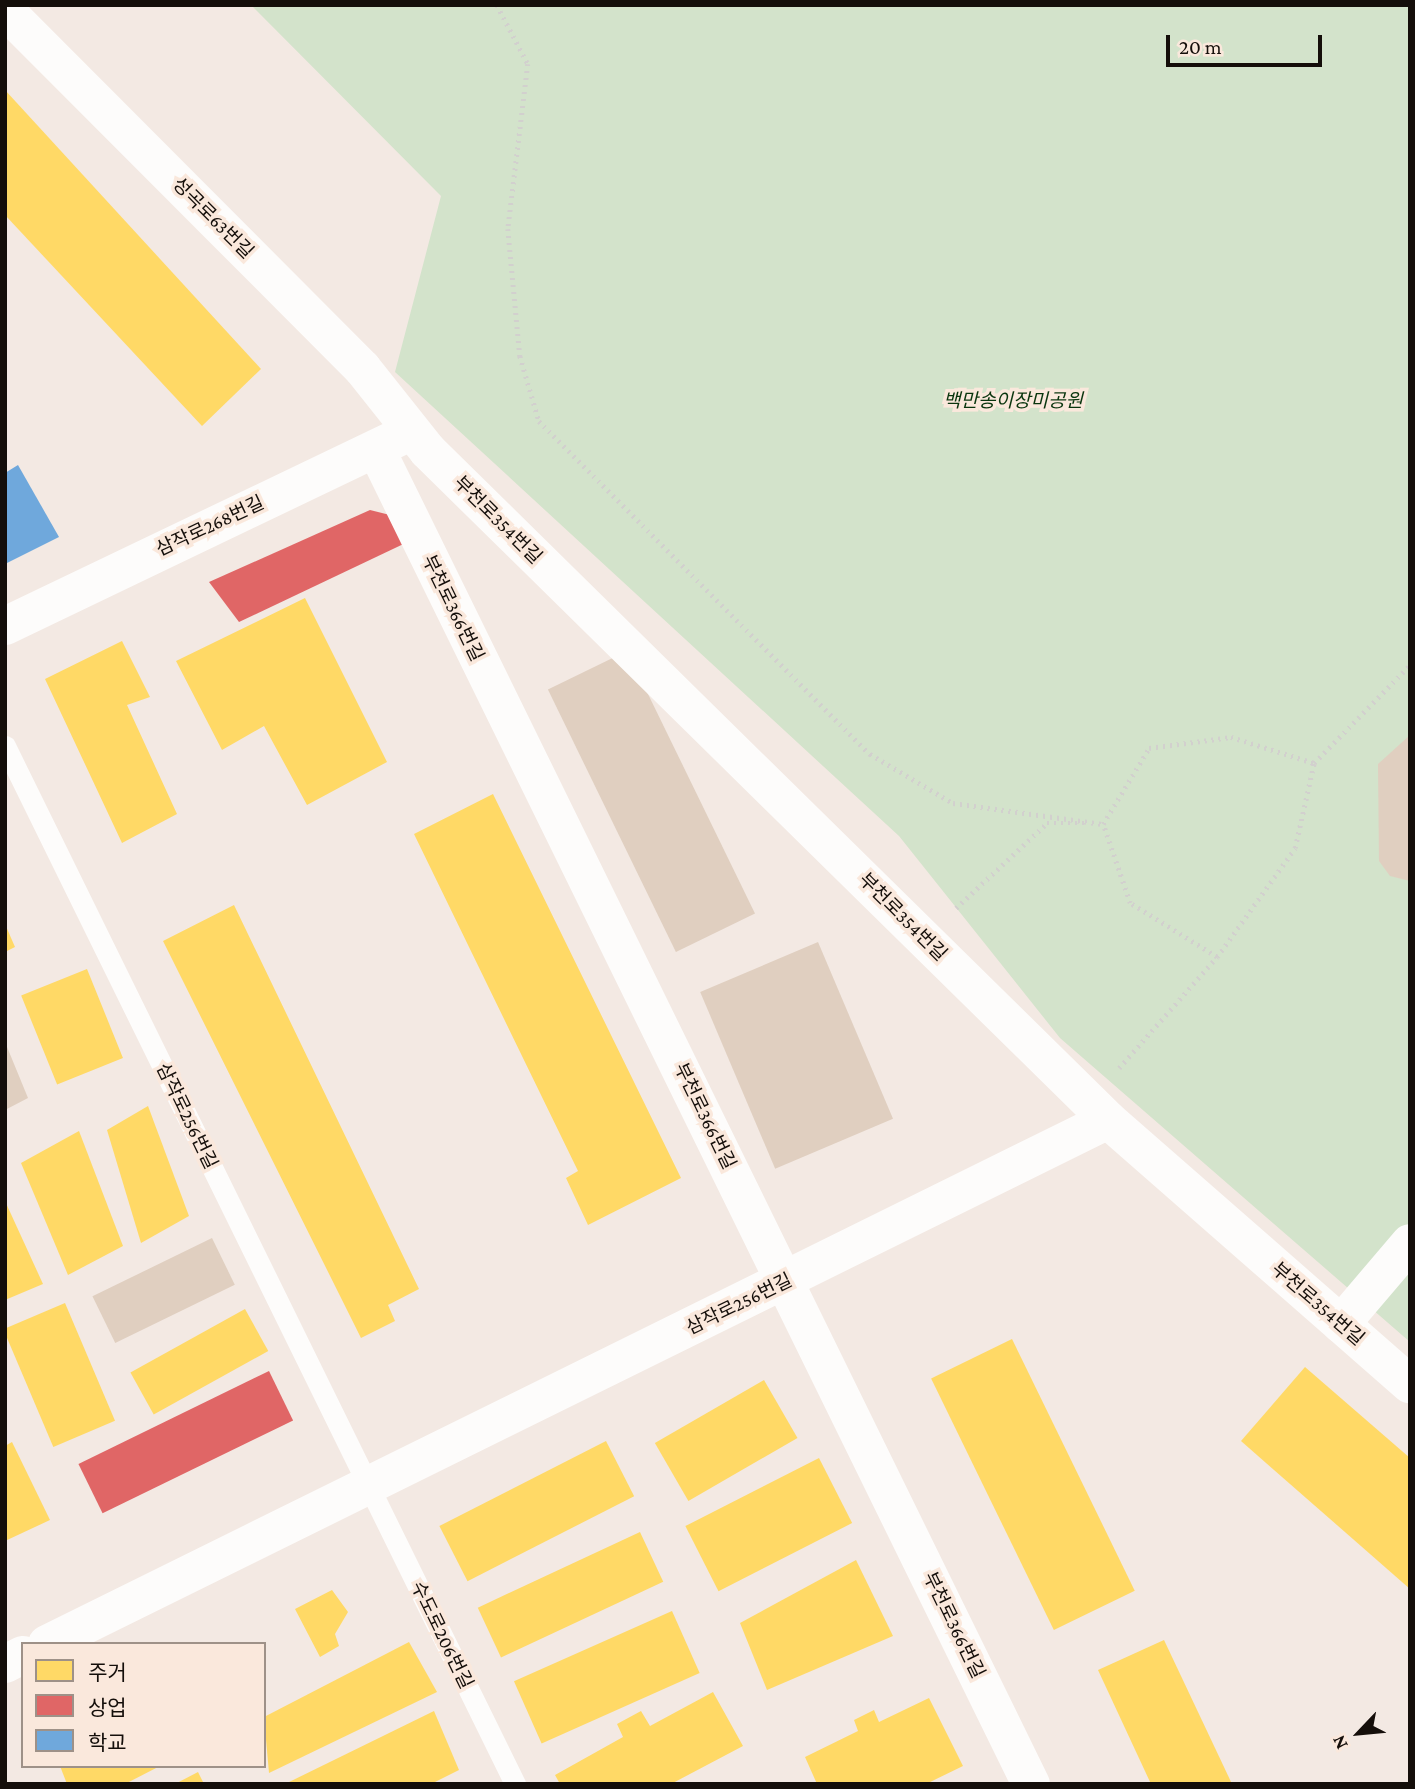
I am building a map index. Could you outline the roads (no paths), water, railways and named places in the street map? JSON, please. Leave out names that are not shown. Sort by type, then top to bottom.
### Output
[{"type":"street","name":"성곡로63번길","points":[[5,10],[416,430]]},
{"type":"street","name":"삼작로268번길","points":[[5,626],[416,430]]},
{"type":"street","name":"부천로354번길","points":[[416,430],[428,451],[1099,1111],[1410,1384]]},
{"type":"street","name":"부천로366번길","points":[[376,449],[787,1280],[1031,1784]]},
{"type":"street","name":"삼작로256번길","points":[[51,1642],[787,1280],[1099,1111]]},
{"type":"street","points":[[1340,1324],[1410,1243]]},
{"type":"street","points":[[5,1664],[21,1657]]},
{"type":"lane","name":"삼작로256번길","points":[[5,746],[369,1486]]},
{"type":"lane","name":"수도로206번길","points":[[369,1486],[515,1784]]},
{"type":"park label","name":"백만송이장미공원","points":[[1013,401]]}]
